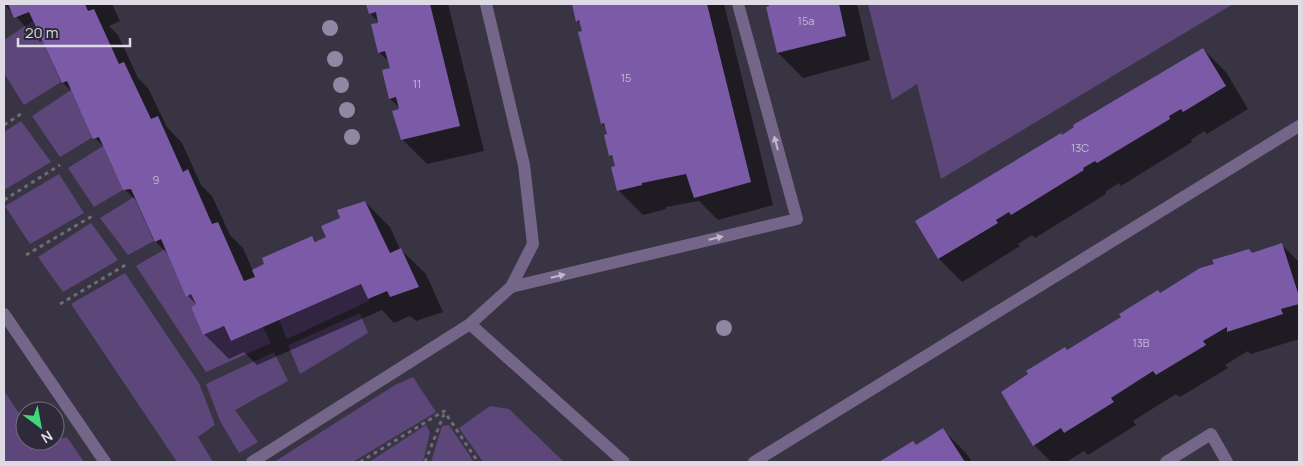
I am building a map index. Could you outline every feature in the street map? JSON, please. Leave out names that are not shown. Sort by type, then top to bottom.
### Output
[{"type":"street","points":[[252,462],[470,324],[511,287],[533,244],[524,165],[486,4]]},
{"type":"street","points":[[511,287],[797,220],[738,4]]},
{"type":"street","points":[[754,462],[1299,126]]},
{"type":"street","points":[[4,314],[105,462]]},
{"type":"street","points":[[470,324],[624,462]]},
{"type":"street","points":[[1166,462],[1211,434],[1227,462]]},
{"type":"path","points":[[4,125],[24,112]]},
{"type":"path","points":[[4,200],[60,165]]},
{"type":"path","points":[[26,255],[94,215]]},
{"type":"path","points":[[60,304],[127,264]]},
{"type":"path","points":[[360,462],[445,413]]},
{"type":"path","points":[[425,462],[445,413]]},
{"type":"path","points":[[445,413],[478,462]]},
{"type":"shaded area","points":[[868,4],[1233,4],[941,179],[917,84],[892,100]]},
{"type":"shaded area","points":[[33,21],[61,82],[24,105],[4,73],[4,40]]},
{"type":"shaded area","points":[[71,90],[93,137],[60,157],[32,116]]},
{"type":"shaded area","points":[[21,121],[51,162],[4,190],[4,132]]},
{"type":"shaded area","points":[[103,146],[123,190],[94,207],[68,168]]},
{"type":"shaded area","points":[[59,174],[84,213],[30,244],[5,206]]},
{"type":"shaded area","points":[[134,197],[154,241],[128,255],[100,218]]},
{"type":"shaded area","points":[[91,223],[118,260],[63,292],[38,257]]},
{"type":"shaded area","points":[[165,249],[186,296],[191,294],[196,304],[191,307],[203,334],[223,326],[231,341],[263,327],[271,343],[206,372],[136,266]]},
{"type":"shaded area","points":[[125,273],[199,383],[215,425],[198,437],[213,462],[177,462],[71,304]]},
{"type":"shaded area","points":[[361,284],[369,301],[287,339],[279,320]]},
{"type":"shaded area","points":[[360,313],[368,333],[300,374],[288,345]]},
{"type":"shaded area","points":[[274,352],[288,381],[235,410],[258,442],[239,453],[220,421],[206,384]]},
{"type":"shaded area","points":[[413,377],[436,412],[353,462],[274,462],[395,385]]},
{"type":"shaded area","points":[[4,391],[15,407],[15,451],[65,451],[65,438],[67,437],[84,462],[4,462]]},
{"type":"shaded area","points":[[490,406],[509,409],[564,462],[483,462],[459,428]]},
{"type":"shaded area","points":[[426,425],[430,432],[423,462],[369,462]]},
{"type":"shaded area","points":[[449,425],[474,462],[431,462],[442,426]]},
{"type":"building","points":[[8,4],[85,4],[88,11],[94,9],[119,64],[124,62],[151,119],[158,116],[183,172],[188,169],[212,224],[218,222],[244,281],[255,277],[252,270],[264,264],[262,258],[312,236],[315,242],[326,237],[321,226],[340,218],[337,210],[365,201],[390,253],[401,248],[419,287],[390,297],[387,291],[368,299],[361,284],[231,341],[224,326],[203,335],[191,307],[196,304],[191,294],[186,297],[161,239],[155,242],[131,189],[123,190],[99,137],[93,139],[67,81],[62,83],[29,12],[14,18]]},
{"type":"building","points":[[366,4],[430,4],[460,126],[401,140],[392,111],[399,109],[396,97],[389,99],[382,70],[390,68],[385,51],[378,53],[371,24],[378,23],[376,12],[369,14]]},
{"type":"building","points":[[572,4],[707,4],[751,182],[694,198],[686,174],[642,183],[642,185],[617,191],[611,167],[615,166],[612,155],[609,156],[604,135],[607,134],[604,123],[601,124],[578,32],[582,31],[579,20],[576,22]]},
{"type":"building","points":[[769,4],[839,4],[846,36],[777,53],[766,7]]},
{"type":"building","points":[[1203,48],[1226,86],[1183,112],[1181,109],[1169,116],[1170,119],[1097,163],[1095,161],[1083,168],[1084,170],[1011,215],[1009,212],[996,220],[998,223],[938,259],[915,221],[1061,133],[1062,135],[1074,127],[1073,125]]},
{"type":"building","points":[[1282,243],[1299,296],[1299,304],[1281,309],[1283,314],[1227,332],[1227,327],[1203,341],[1206,345],[1156,375],[1153,371],[1111,398],[1114,402],[1064,433],[1061,428],[1033,446],[1001,392],[1028,374],[1026,371],[1065,347],[1067,350],[1121,317],[1119,314],[1158,290],[1160,293],[1200,268],[1214,264],[1212,260],[1249,249],[1252,253]]},
{"type":"building","points":[[943,428],[965,462],[879,462],[913,441],[916,445]]}]
